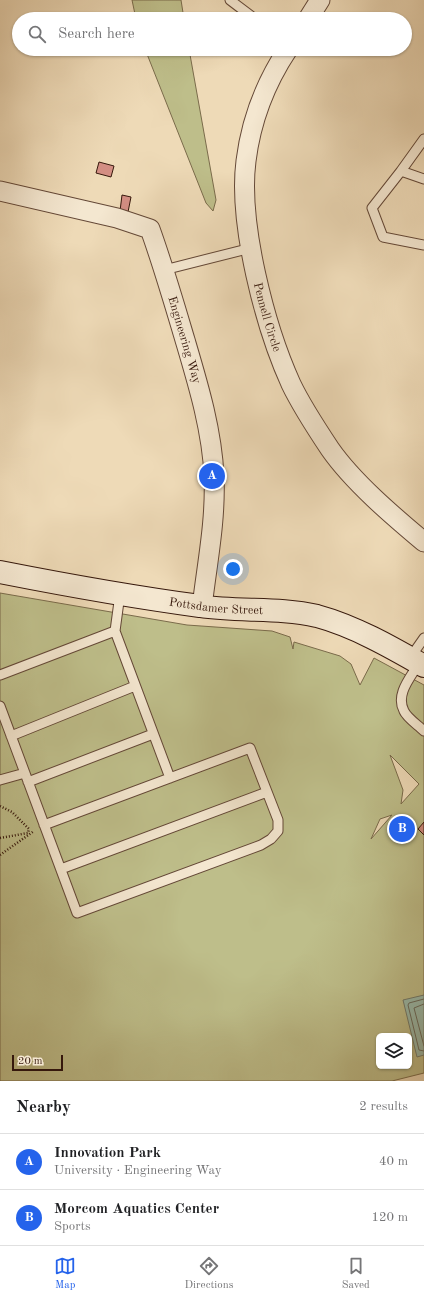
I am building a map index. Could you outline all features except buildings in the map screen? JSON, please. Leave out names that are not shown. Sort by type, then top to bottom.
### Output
[{"type":"street","points":[[312,12],[320,0]]},
{"type":"street","name":"Pennell Circle","points":[[284,56],[267,86],[251,134],[246,162],[244,189],[252,248],[264,303],[276,345],[292,385],[312,421],[331,450],[358,481],[424,542]]},
{"type":"street","name":"Engineering Way","points":[[0,191],[117,218],[150,229],[164,270],[206,419],[211,446],[214,476],[214,504],[202,607]]},
{"type":"street","name":"Pottsdamer Street","points":[[0,572],[202,607],[288,612],[317,616],[349,628],[418,662]]},
{"type":"lane","points":[[230,0],[246,12]]},
{"type":"lane","points":[[424,139],[372,208],[383,237],[424,245]]},
{"type":"lane","points":[[401,171],[424,179]]},
{"type":"lane","points":[[164,270],[252,248]]},
{"type":"lane","points":[[120,594],[115,631],[170,778]]},
{"type":"lane","points":[[0,675],[115,631]]},
{"type":"lane","points":[[424,638],[418,662],[401,693],[401,704],[404,712],[424,731]]},
{"type":"lane","points":[[11,736],[135,686]]},
{"type":"lane","points":[[0,706],[44,825],[61,869],[77,913],[261,845],[271,839],[278,832],[278,820],[250,748],[44,825]]},
{"type":"lane","points":[[28,782],[153,734]]},
{"type":"lane","points":[[0,780],[25,773]]},
{"type":"lane","points":[[61,869],[267,792]]},
{"type":"path","points":[[0,806],[12,812],[25,823],[29,829],[28,833]]},
{"type":"path","points":[[0,838],[28,833]]},
{"type":"path","points":[[0,855],[28,833]]},
{"type":"green space","points":[[132,0],[181,0],[183,12],[135,12]]},
{"type":"green space","points":[[148,56],[190,56],[216,200],[213,211],[206,203]]},
{"type":"green space","points":[[0,593],[187,625],[272,631],[290,637],[293,649],[294,642],[340,656],[351,664],[360,685],[374,658],[424,685],[424,1073],[392,1081],[0,1081]],"holes":[[[390,755],[419,784],[401,804],[403,790]],[[392,815],[371,839],[380,819]]]},
{"type":"water","points":[[424,995],[424,1055],[417,1057],[403,1000]]},
{"type":"place","name":"Innovation Park","points":[[212,476]]},
{"type":"place","name":"Morcom Aquatics Center","points":[[402,829]]}]
